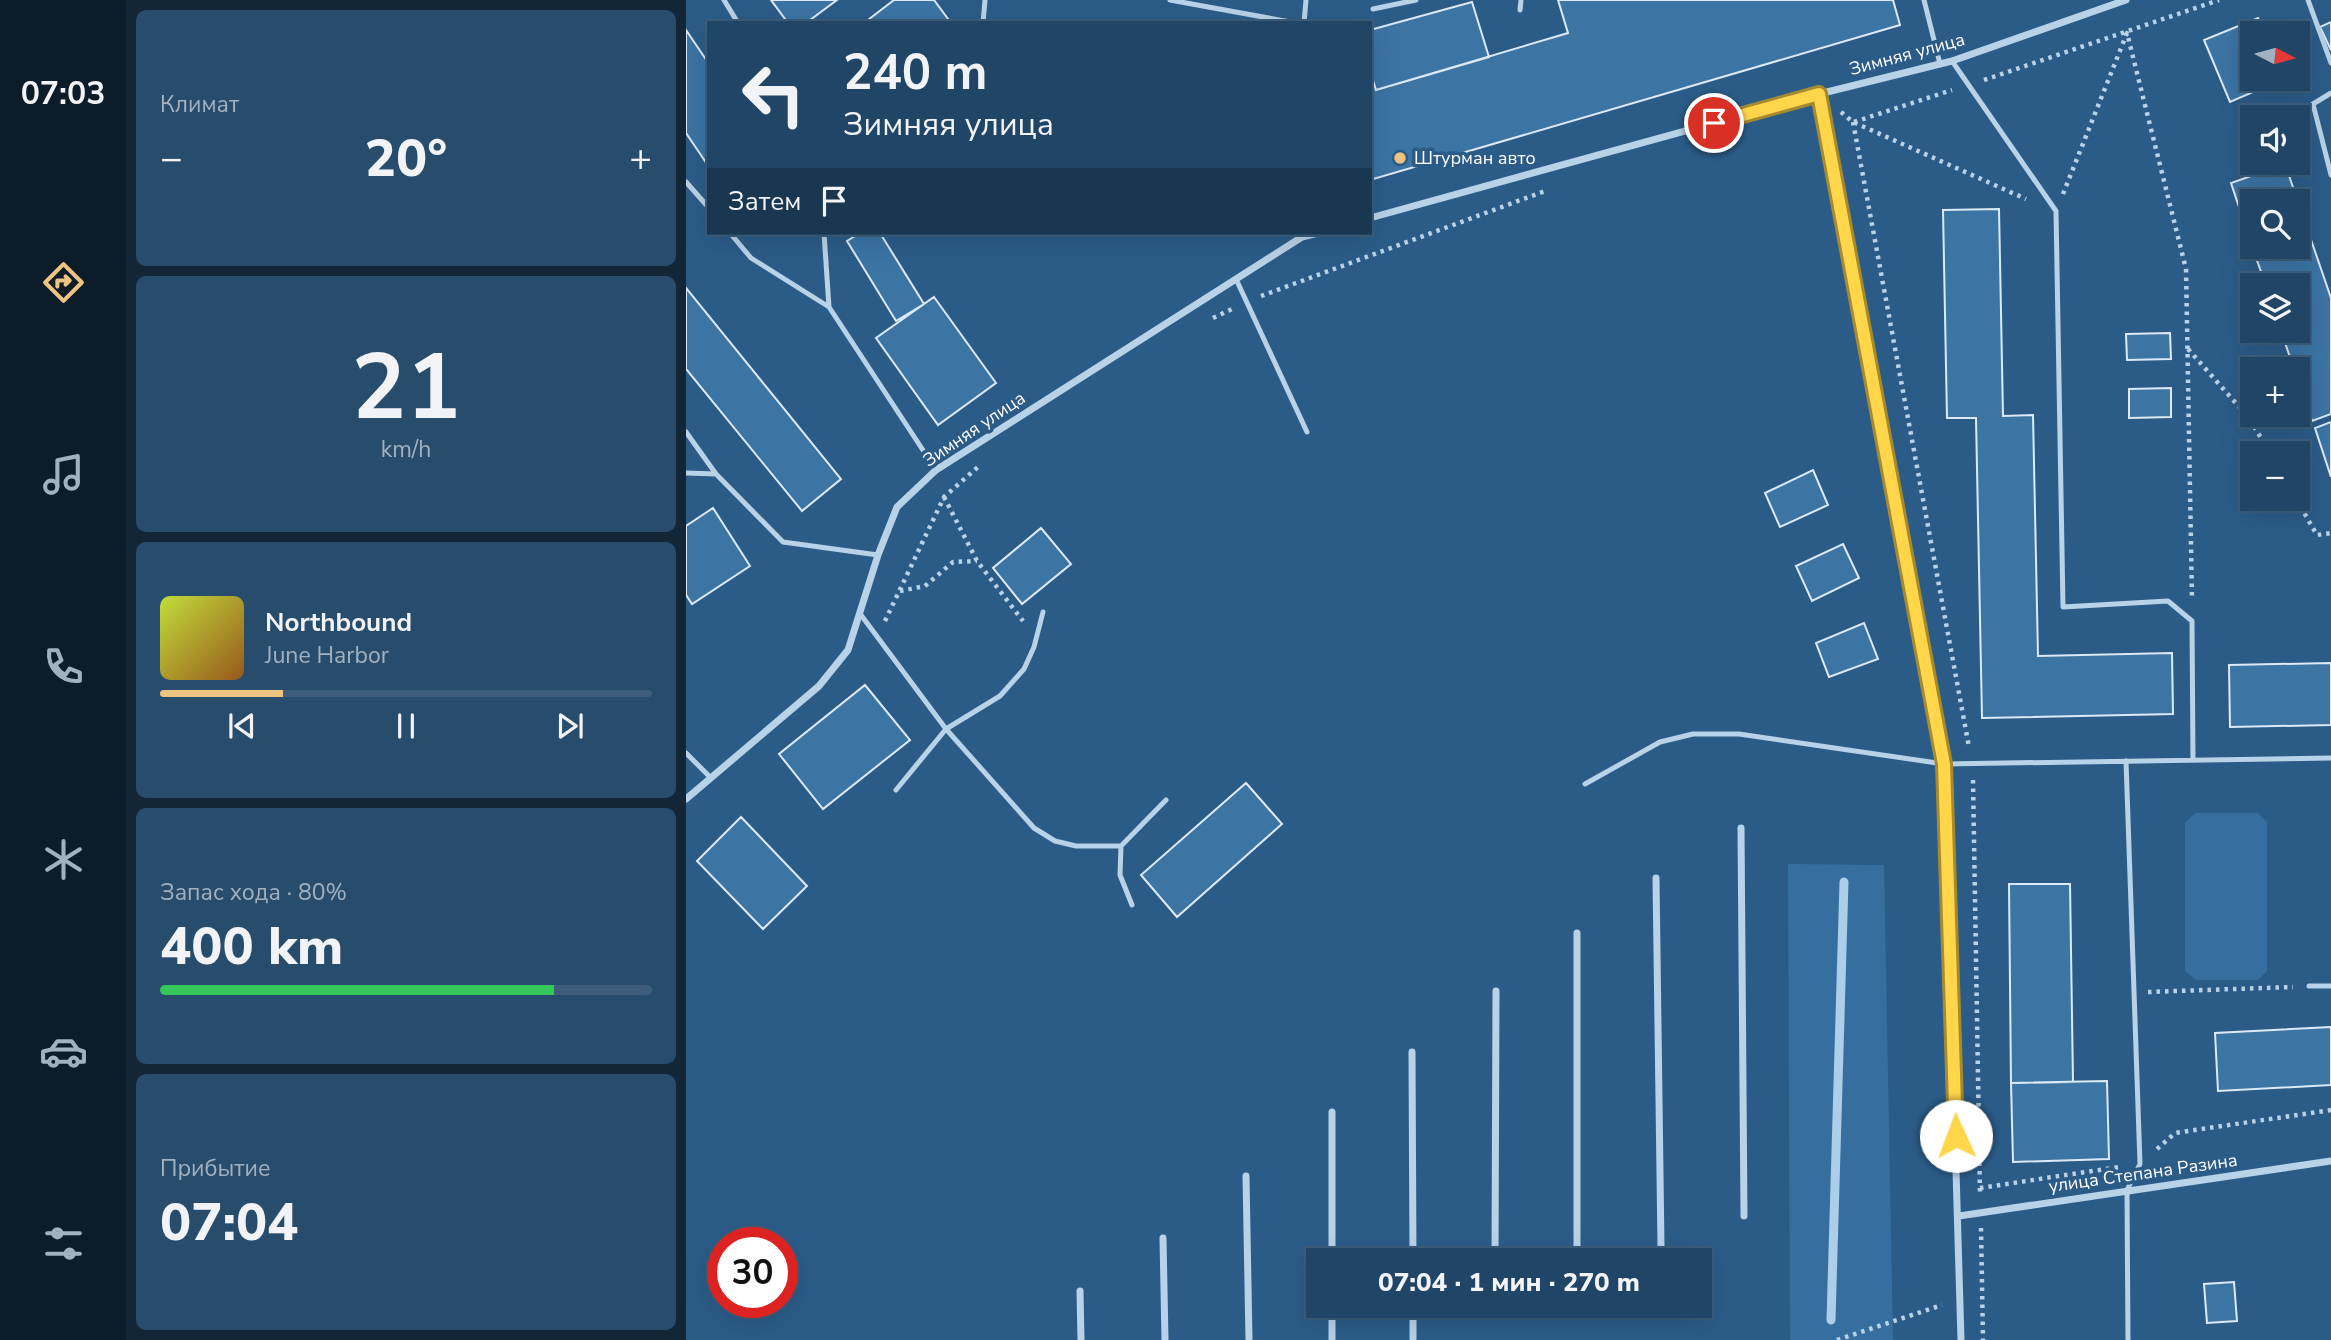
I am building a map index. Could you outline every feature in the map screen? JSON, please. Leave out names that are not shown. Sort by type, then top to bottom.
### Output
[{"type":"street","name":"Зимняя улица","points":[[1372,217],[1819,94],[1952,61],[2109,3],[2126,0]]},
{"type":"street","points":[[1819,94],[1944,764],[1961,1340]]},
{"type":"street","name":"Зимняя улица","points":[[686,799],[819,686],[848,650],[878,555],[897,507],[936,470],[1302,237],[1310,235]]},
{"type":"street","points":[[1741,828],[1744,1216]]},
{"type":"street","points":[[1656,877],[1661,1247]]},
{"type":"street","points":[[1577,933],[1577,1248]]},
{"type":"street","points":[[1495,1248],[1496,991]]},
{"type":"street","points":[[1412,1052],[1413,1248]]},
{"type":"street","points":[[1332,1112],[1332,1248]]},
{"type":"street","name":"улица Степана Разина","points":[[1959,1216],[2331,1161]]},
{"type":"street","points":[[1246,1176],[1249,1340]]},
{"type":"street","points":[[1163,1238],[1165,1340]]},
{"type":"street","points":[[1080,1290],[1081,1340]]},
{"type":"street","points":[[1332,1318],[1332,1340]]},
{"type":"street","points":[[1413,1318],[1413,1339]]},
{"type":"lane","points":[[725,0],[737,21]]},
{"type":"lane","points":[[984,21],[985,0]]},
{"type":"lane","points":[[1170,0],[1285,21]]},
{"type":"lane","points":[[1304,21],[1306,0]]},
{"type":"lane","points":[[1373,9],[1416,0]]},
{"type":"lane","points":[[1520,10],[1521,0]]},
{"type":"lane","points":[[1924,0],[1940,64]]},
{"type":"lane","points":[[2308,0],[2331,63]]},
{"type":"lane","points":[[1952,61],[2056,211],[2063,607],[2168,601],[2192,621],[2193,760]]},
{"type":"lane","points":[[2331,93],[2313,104],[2331,176]]},
{"type":"lane","points":[[686,182],[707,206]]},
{"type":"lane","points":[[732,235],[751,258],[829,307],[936,470]]},
{"type":"lane","points":[[824,235],[829,307]]},
{"type":"lane","points":[[1236,279],[1307,432]]},
{"type":"lane","points":[[686,432],[716,474],[783,542],[878,555]]},
{"type":"lane","points":[[686,473],[716,474]]},
{"type":"lane","points":[[896,790],[946,729],[1000,695],[1024,669],[1043,612]]},
{"type":"lane","points":[[861,615],[946,729],[1034,828],[1055,841],[1076,846],[1121,846]]},
{"type":"lane","points":[[1585,784],[1660,742],[1693,734],[1739,734],[1944,764],[2331,758]]},
{"type":"lane","points":[[686,753],[711,778]]},
{"type":"lane","points":[[2126,761],[2140,1164],[2127,1190],[2127,1340]]},
{"type":"lane","points":[[1132,905],[1120,875],[1121,846],[1166,800]]},
{"type":"lane","points":[[2309,986],[2331,985]]},
{"type":"path","points":[[2127,33],[2056,211],[1853,122],[2127,33],[2219,0]]},
{"type":"path","points":[[2127,33],[2186,269],[2192,621]]},
{"type":"path","points":[[1211,319],[1247,301],[1546,191]]},
{"type":"path","points":[[2187,349],[2249,418],[2263,441]]},
{"type":"path","points":[[877,637],[944,497],[982,464]]},
{"type":"path","points":[[944,497],[978,561],[1036,638]]},
{"type":"path","points":[[2303,511],[2317,535],[2331,533]]},
{"type":"path","points":[[899,591],[925,586],[953,562],[978,561]]},
{"type":"path","points":[[2133,992],[2309,986]]},
{"type":"path","points":[[1837,1340],[1960,1299]]},
{"type":"shaded area","points":[[2195,813],[2258,813],[2267,822],[2267,971],[2258,980],[2196,980],[2185,971],[2185,823]]},
{"type":"shaded area","points":[[1788,864],[1884,865],[1893,1340],[1790,1340]]},
{"type":"building","points":[[771,0],[837,0],[809,21],[787,21]]},
{"type":"building","points":[[894,0],[934,0],[950,21],[867,21]]},
{"type":"building","points":[[1558,0],[1893,0],[1900,25],[1372,179],[1372,77],[1376,90],[1568,33]]},
{"type":"building","points":[[1472,2],[1489,57],[1376,90],[1372,77],[1372,29]]},
{"type":"building","points":[[2331,22],[2331,50],[2320,27]]},
{"type":"building","points":[[2240,25],[2240,91],[2255,91],[2230,102],[2204,40]]},
{"type":"building","points":[[686,30],[707,61],[707,164],[686,133]]},
{"type":"building","points":[[2254,175],[2289,175],[2294,189],[2240,189],[2240,210],[2231,183]]},
{"type":"building","points":[[1999,209],[2003,416],[2033,415],[2038,656],[2172,653],[2173,714],[1982,718],[1976,418],[1947,418],[1943,210]]},
{"type":"building","points":[[857,235],[881,235],[924,304],[896,321],[847,241]]},
{"type":"building","points":[[2310,237],[2331,298],[2331,414],[2312,421],[2310,357],[2290,357],[2285,343],[2310,343],[2310,273],[2262,273],[2256,259],[2310,259]]},
{"type":"building","points":[[686,288],[841,479],[802,511],[686,369]]},
{"type":"building","points":[[934,297],[996,383],[938,425],[876,338]]},
{"type":"building","points":[[2170,333],[2171,359],[2127,360],[2126,334]]},
{"type":"building","points":[[2171,388],[2171,417],[2129,418],[2129,389]]},
{"type":"building","points":[[2331,422],[2331,477],[2315,428]]},
{"type":"building","points":[[1813,470],[1828,505],[1780,527],[1765,493]]},
{"type":"building","points":[[713,508],[750,566],[692,604],[686,595],[686,526]]},
{"type":"building","points":[[1041,528],[1071,564],[1022,604],[993,568]]},
{"type":"building","points":[[1843,544],[1859,578],[1812,601],[1796,566]]},
{"type":"building","points":[[1864,623],[1878,659],[1829,677],[1816,643]]},
{"type":"building","points":[[2331,663],[2331,725],[2230,727],[2229,665]]},
{"type":"building","points":[[865,685],[910,740],[823,809],[779,754]]},
{"type":"building","points":[[1246,783],[1282,824],[1177,917],[1141,875]]},
{"type":"building","points":[[741,817],[807,886],[763,929],[697,861]]},
{"type":"building","points":[[2009,884],[2070,884],[2073,1082],[2011,1083]]},
{"type":"building","points":[[2331,1027],[2331,1085],[2218,1091],[2215,1033]]},
{"type":"building","points":[[2107,1081],[2109,1159],[2013,1162],[2011,1083]]},
{"type":"building","points":[[2234,1282],[2237,1321],[2207,1323],[2204,1284]]},
{"type":"waterway","points":[[1831,1320],[1844,882]]},
{"type":"place","name":"Штурман авто","points":[[1400,158]]},
{"type":"route","points":[[1714,123],[1819,94],[1944,764],[1956,1136]]}]
